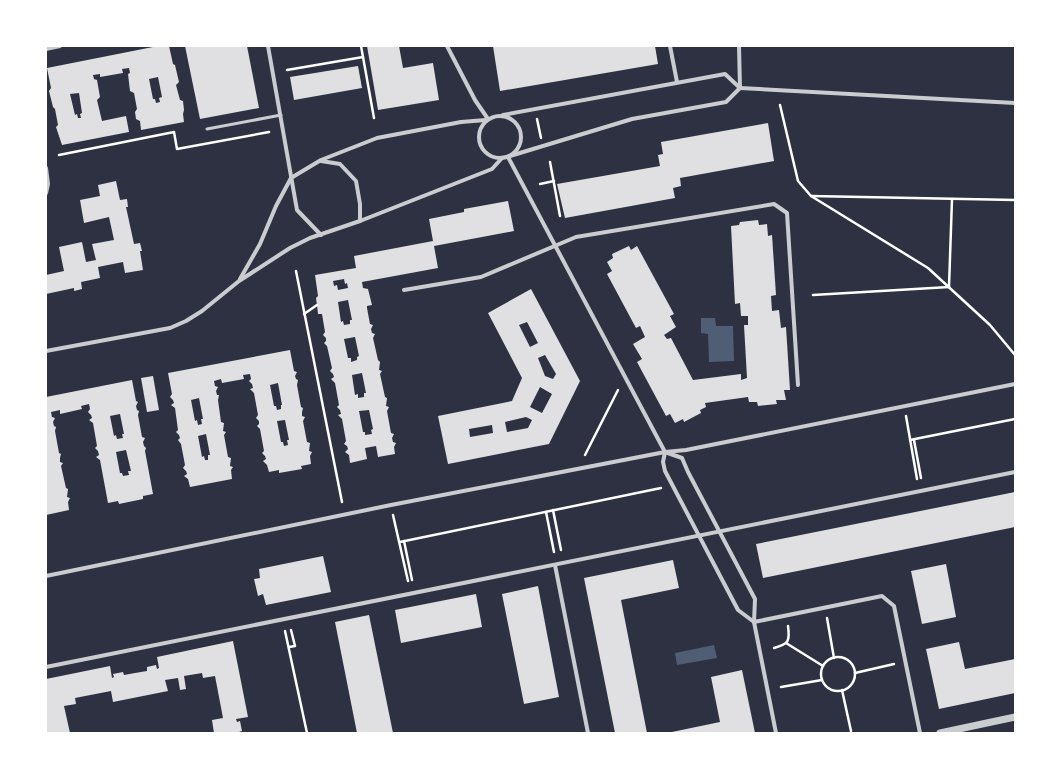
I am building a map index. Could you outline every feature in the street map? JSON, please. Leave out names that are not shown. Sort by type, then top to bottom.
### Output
[{"type":"street","points":[[46,49],[60,46]]},
{"type":"street","points":[[268,46],[297,210],[321,235]]},
{"type":"street","points":[[447,46],[487,120]]},
{"type":"street","points":[[670,46],[677,82]]},
{"type":"street","points":[[739,46],[740,88],[726,102],[632,119],[502,158],[490,156],[481,148],[478,136],[482,125],[487,120],[495,116],[725,74],[740,88],[1015,103]]},
{"type":"street","points":[[503,115],[515,121],[521,133],[522,140],[520,146],[516,152],[509,156]]},
{"type":"street","points":[[239,281],[260,244],[276,206],[291,178],[321,160],[377,138],[461,122],[487,120]]},
{"type":"street","points":[[509,156],[665,452],[663,462],[665,471],[700,535],[738,610],[754,622],[882,596],[894,606],[920,733]]},
{"type":"street","points":[[46,351],[170,328],[186,321],[202,311],[239,281],[290,248],[321,235],[360,222],[492,169],[502,158]]},
{"type":"street","points":[[321,160],[340,164],[356,181],[360,204],[360,222]]},
{"type":"street","points":[[46,168],[48,184],[46,193]]},
{"type":"street","points":[[404,290],[481,277],[576,237],[774,204],[787,213],[798,385]]},
{"type":"street","points":[[46,576],[391,505],[665,452],[686,450],[1015,384]]},
{"type":"street","points":[[665,452],[682,458],[755,599],[754,622],[776,733]]},
{"type":"street","points":[[46,667],[1015,472]]},
{"type":"street","points":[[555,565],[588,733]]},
{"type":"street","points":[[940,733],[1015,717]]},
{"type":"lane","points":[[207,129],[281,115]]},
{"type":"path","points":[[361,46],[374,118]]},
{"type":"path","points":[[287,70],[363,58]]},
{"type":"path","points":[[780,104],[798,181],[811,196],[928,268],[990,325],[1015,355]]},
{"type":"path","points":[[537,119],[542,138]]},
{"type":"path","points":[[59,155],[174,132],[177,149],[270,132]]},
{"type":"path","points":[[550,162],[560,216]]},
{"type":"path","points":[[540,184],[554,181]]},
{"type":"path","points":[[811,196],[1015,200]]},
{"type":"path","points":[[949,287],[952,199]]},
{"type":"path","points":[[296,272],[342,502]]},
{"type":"path","points":[[813,295],[949,287]]},
{"type":"path","points":[[304,314],[317,305]]},
{"type":"path","points":[[585,455],[618,390]]},
{"type":"path","points":[[906,415],[919,478]]},
{"type":"path","points":[[912,440],[1015,419]]},
{"type":"path","points":[[400,542],[661,488]]},
{"type":"path","points":[[553,510],[561,550]]},
{"type":"path","points":[[546,512],[554,552]]},
{"type":"path","points":[[394,514],[408,581]]},
{"type":"path","points":[[404,541],[412,580]]},
{"type":"path","points":[[827,618],[834,658]]},
{"type":"path","points":[[774,648],[783,646],[790,637],[788,626]]},
{"type":"path","points":[[289,648],[295,646],[291,630]]},
{"type":"path","points":[[285,631],[307,733]]},
{"type":"path","points":[[786,643],[823,666]]},
{"type":"path","points":[[834,658],[846,660],[853,667],[855,673],[853,682],[846,689],[832,690],[828,688],[822,680],[823,666],[826,662],[834,658]]},
{"type":"path","points":[[855,673],[894,664]]},
{"type":"path","points":[[782,687],[822,680]]},
{"type":"path","points":[[842,690],[851,731]]},
{"type":"water","points":[[701,318],[715,318],[716,326],[733,326],[734,361],[709,362],[708,334],[701,333]]},
{"type":"water","points":[[714,645],[717,658],[677,665],[675,653]]},
{"type":"building","points":[[158,46],[169,46],[179,82],[176,85],[180,100],[183,101],[184,122],[141,130],[140,121],[136,119],[135,112],[137,109],[134,93],[130,91],[128,74],[130,73],[129,68],[122,69],[123,73],[100,77],[100,74],[93,75],[94,79],[97,80],[100,97],[97,100],[102,121],[126,116],[129,132],[62,145],[56,127],[58,125],[49,91],[51,88],[47,68]],"holes":[[[158,77],[162,97],[159,98],[160,102],[156,103],[155,99],[153,99],[149,79]],[[79,93],[82,113],[80,114],[81,118],[78,118],[77,114],[75,115],[70,94]]]},
{"type":"building","points":[[185,46],[247,46],[259,108],[200,119]]},
{"type":"building","points":[[367,46],[399,46],[403,68],[433,63],[439,100],[378,110]]},
{"type":"building","points":[[493,46],[655,46],[658,64],[500,91]]},
{"type":"building","points":[[358,66],[362,88],[294,100],[290,77]]},
{"type":"building","points":[[768,123],[774,161],[680,178],[681,186],[673,188],[675,198],[565,218],[557,184],[660,166],[658,155],[663,154],[661,142]]},
{"type":"building","points":[[116,181],[120,200],[127,199],[128,207],[126,207],[134,244],[140,243],[142,251],[140,251],[143,270],[125,273],[123,262],[98,267],[100,278],[81,282],[82,289],[74,291],[74,288],[46,294],[46,275],[64,271],[59,247],[82,242],[86,262],[96,260],[92,244],[114,240],[109,217],[84,223],[80,200],[100,196],[98,185]]},
{"type":"building","points":[[508,201],[514,231],[434,246],[438,268],[362,282],[363,288],[368,289],[372,305],[367,306],[367,308],[370,324],[373,325],[371,329],[372,333],[375,334],[373,338],[378,360],[380,362],[379,370],[382,371],[380,374],[385,397],[387,398],[386,406],[389,407],[387,411],[391,433],[394,434],[392,438],[393,442],[396,443],[394,447],[395,454],[378,457],[376,446],[365,448],[367,459],[350,463],[349,455],[345,452],[348,449],[344,444],[346,441],[342,419],[338,415],[341,414],[337,407],[339,405],[335,383],[331,379],[334,377],[330,371],[332,368],[327,346],[324,343],[326,338],[323,335],[325,332],[322,314],[318,314],[316,298],[318,296],[315,275],[356,268],[354,256],[433,241],[429,219],[464,212],[464,209]],"holes":[[[344,279],[348,288],[338,290],[337,285],[334,286],[333,281]],[[348,300],[352,320],[350,320],[350,324],[344,325],[343,321],[341,322],[338,302]],[[355,337],[359,356],[357,357],[357,360],[351,362],[351,358],[348,358],[344,339]],[[362,373],[366,393],[364,393],[364,397],[358,398],[358,394],[355,395],[352,375]],[[369,410],[373,429],[371,430],[372,434],[365,435],[365,432],[363,432],[359,411]]]},
{"type":"building","points":[[758,220],[759,225],[767,224],[768,236],[772,235],[776,295],[771,296],[772,311],[779,310],[781,328],[786,327],[790,390],[784,390],[786,400],[776,400],[777,404],[758,406],[757,402],[749,402],[748,397],[705,403],[706,407],[700,410],[701,413],[684,422],[683,419],[675,423],[670,414],[666,416],[637,362],[642,359],[633,344],[645,337],[640,326],[636,328],[607,274],[612,271],[607,262],[613,258],[612,254],[629,246],[631,250],[637,246],[674,314],[670,316],[676,327],[664,335],[667,339],[671,338],[693,380],[741,374],[741,380],[747,378],[744,325],[748,325],[748,316],[741,316],[740,303],[735,304],[731,226],[739,225],[740,222]]},
{"type":"building","points":[[531,289],[580,381],[549,444],[448,464],[438,416],[512,401],[522,378],[488,313]],"holes":[[[527,322],[538,343],[530,347],[519,325]],[[545,355],[556,374],[553,379],[545,376],[538,358]],[[540,387],[552,394],[542,413],[530,407]],[[526,417],[532,420],[528,428],[507,432],[505,422]],[[492,425],[493,433],[470,437],[469,429]]]},
{"type":"building","points":[[290,350],[294,371],[297,372],[295,376],[298,380],[297,385],[301,407],[303,408],[302,416],[305,417],[303,421],[307,442],[310,443],[309,451],[312,452],[310,456],[311,464],[301,466],[302,469],[279,473],[279,470],[269,472],[267,465],[263,461],[266,459],[262,453],[264,451],[260,429],[257,426],[259,421],[256,418],[258,415],[254,393],[250,389],[253,388],[249,381],[251,379],[250,374],[243,375],[244,379],[222,383],[221,379],[214,381],[215,386],[218,387],[216,391],[217,395],[219,395],[218,400],[221,422],[224,423],[223,431],[226,432],[224,435],[228,457],[231,458],[230,466],[233,467],[231,470],[232,479],[190,487],[188,479],[184,476],[187,474],[183,468],[185,465],[181,444],[178,440],[180,438],[176,432],[178,430],[175,408],[171,405],[174,403],[170,397],[172,394],[168,373]],"holes":[[[278,383],[282,405],[281,409],[277,410],[276,406],[274,406],[270,385]],[[199,398],[203,419],[201,419],[202,424],[198,425],[197,420],[195,421],[191,400]],[[285,420],[289,440],[287,440],[288,445],[284,446],[283,442],[281,442],[277,421]],[[206,434],[210,455],[208,455],[208,460],[205,460],[204,456],[202,457],[198,436]]]},
{"type":"building","points":[[153,376],[159,410],[147,412],[141,378]]},
{"type":"building","points":[[132,380],[136,401],[138,402],[136,406],[137,410],[139,411],[138,415],[142,437],[145,438],[143,442],[146,448],[145,451],[153,494],[143,496],[143,499],[119,504],[118,501],[108,503],[100,460],[96,457],[99,455],[95,448],[97,446],[93,423],[89,420],[92,418],[88,412],[90,409],[89,404],[81,406],[82,409],[60,414],[60,410],[51,412],[52,417],[55,418],[53,422],[54,426],[56,427],[55,431],[59,453],[61,454],[60,462],[63,463],[61,466],[66,488],[68,489],[67,497],[70,498],[68,502],[69,510],[46,515],[46,397]],"holes":[[[120,414],[124,434],[122,434],[123,438],[117,439],[116,435],[114,436],[110,416]],[[126,450],[131,471],[128,471],[129,475],[123,476],[122,473],[120,473],[116,452]]]},
{"type":"building","points":[[1015,492],[1015,527],[763,578],[756,544]]},
{"type":"building","points":[[323,556],[331,592],[266,605],[263,594],[258,596],[254,579],[260,578],[259,569]]},
{"type":"building","points":[[673,560],[679,588],[621,600],[647,733],[615,733],[584,578]]},
{"type":"building","points":[[946,564],[956,617],[922,624],[911,571]]},
{"type":"building","points":[[538,586],[559,697],[524,704],[502,594]]},
{"type":"building","points":[[476,594],[482,627],[401,643],[395,610]]},
{"type":"building","points":[[369,615],[393,733],[357,733],[335,622]]},
{"type":"building","points":[[233,641],[248,717],[236,719],[237,722],[240,721],[242,731],[239,733],[214,733],[212,720],[223,718],[215,676],[203,678],[202,673],[184,676],[186,689],[180,690],[178,678],[165,680],[168,691],[113,702],[111,691],[75,698],[76,704],[64,706],[70,733],[46,733],[46,679],[110,666],[112,678],[114,677],[113,674],[123,672],[124,675],[147,671],[147,667],[156,665],[157,669],[159,668],[157,657]]},
{"type":"building","points":[[959,642],[965,669],[1015,659],[1015,693],[939,709],[926,649]]},
{"type":"building","points":[[742,670],[755,733],[667,733],[720,722],[711,677]]}]
